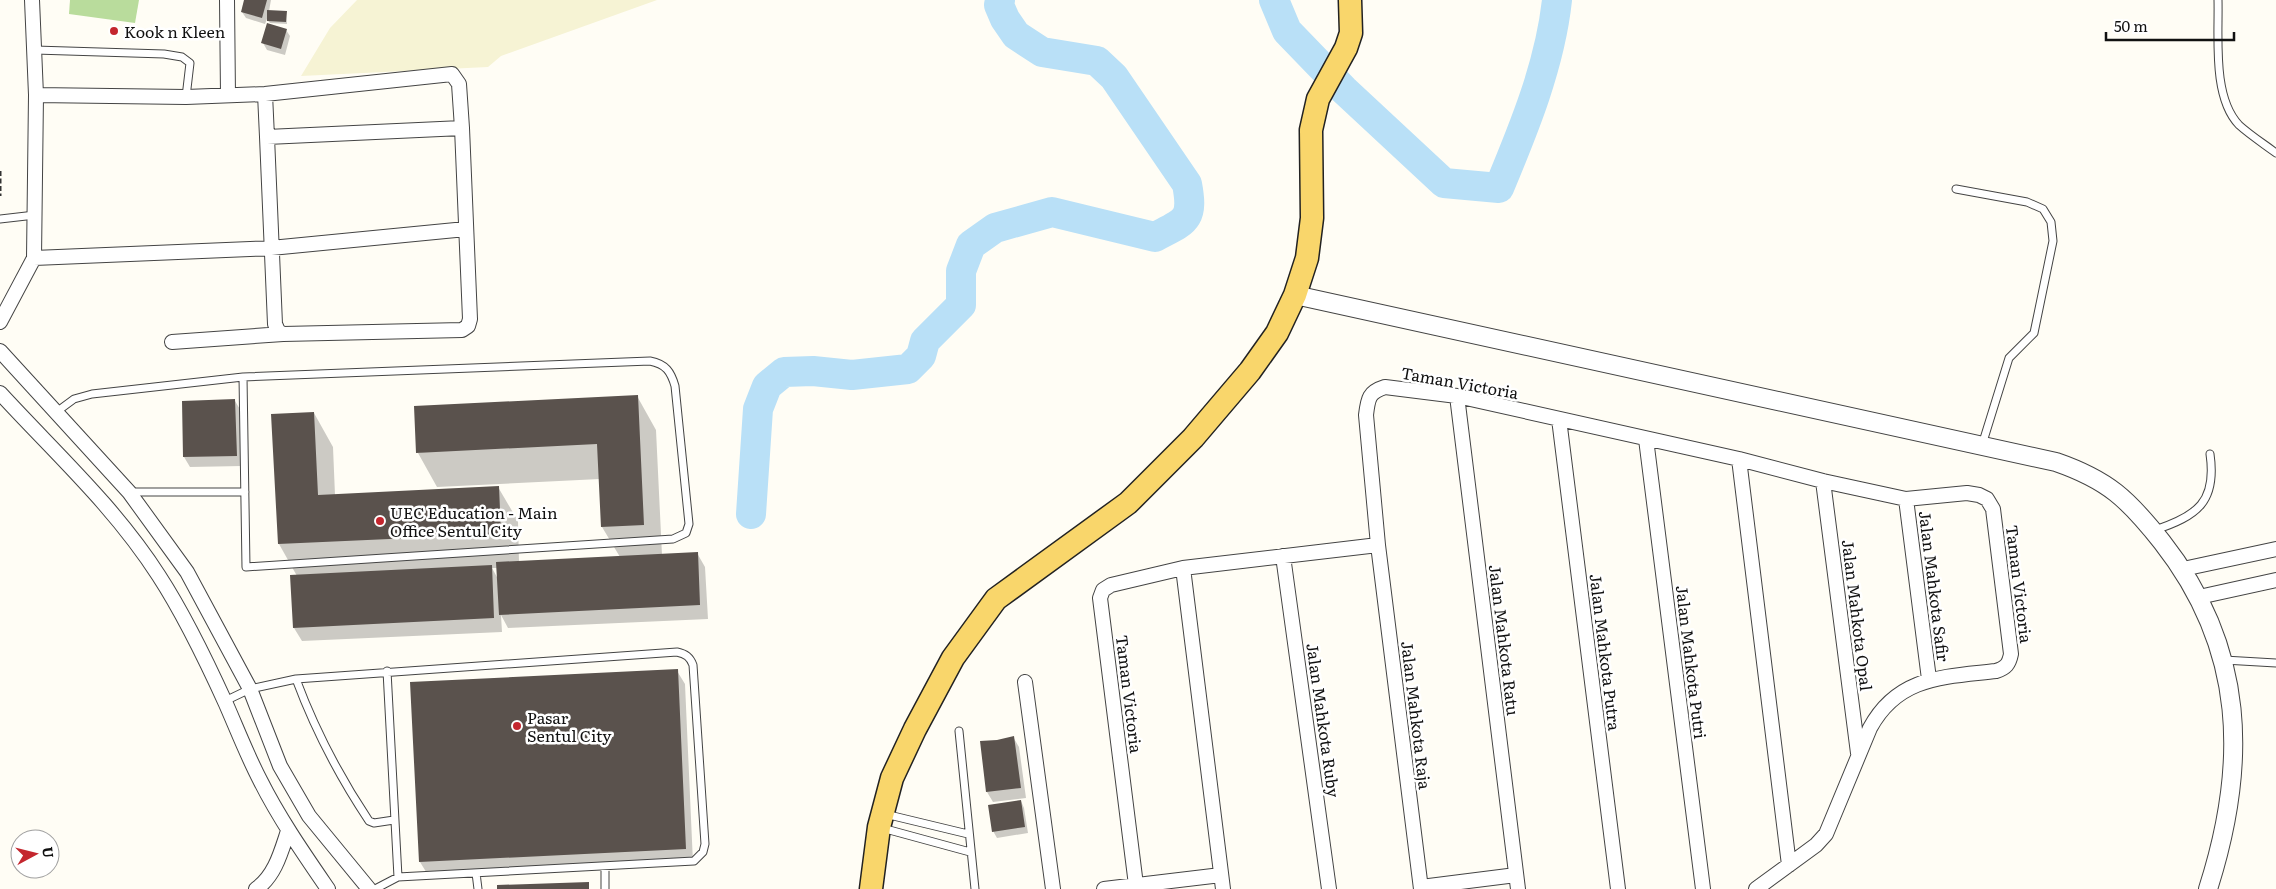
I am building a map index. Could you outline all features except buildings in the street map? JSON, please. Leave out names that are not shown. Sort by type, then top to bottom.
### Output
[{"type":"main road","points":[[872,889],[881,820],[892,778],[915,729],[954,658],[996,599],[1128,503],[1193,438],[1250,371],[1277,332],[1295,295],[1307,258],[1312,218],[1311,130],[1318,99],[1346,48],[1351,33],[1350,0]]},
{"type":"street","points":[[0,322],[34,258],[36,95],[32,0]]},
{"type":"street","points":[[227,0],[228,96]]},
{"type":"street","points":[[36,95],[228,96],[265,94],[452,74],[459,84],[470,318],[468,326],[462,330],[283,334],[172,342]]},
{"type":"street","points":[[265,94],[275,324],[278,331],[283,334]]},
{"type":"street","points":[[268,138],[462,128]]},
{"type":"street","points":[[34,258],[271,248],[466,229]]},
{"type":"street","points":[[1295,295],[2056,462],[2082,471],[2101,481],[2128,502],[2153,530],[2183,569],[2199,597],[2215,632],[2223,660],[2234,725],[2233,780],[2228,812],[2208,889]]},
{"type":"street","points":[[0,351],[129,492],[187,572],[250,689],[280,766],[309,816],[369,889]]},
{"type":"street","name":"Taman Victoria","points":[[1136,885],[1100,598],[1103,590],[1111,585],[1183,568],[1378,545],[1366,415],[1368,400],[1374,390],[1386,387],[1457,396],[1739,459],[1823,481],[1906,498],[1967,493],[1979,495],[1987,499],[1994,518],[2011,654],[2009,662],[2004,668],[1996,671],[1929,679],[1904,690],[1879,712],[1858,754],[1826,834],[1816,845],[1756,889]]},
{"type":"street","points":[[0,393],[97,493],[127,529],[179,609],[225,701],[259,779],[288,831],[328,889]]},
{"type":"street","name":"Jalan Mahkota Ratu","points":[[1457,396],[1518,889]]},
{"type":"street","name":"Jalan Mahkota Putra","points":[[1559,419],[1618,889]]},
{"type":"street","name":"Jalan Mahkota Putri","points":[[1646,439],[1703,889]]},
{"type":"street","points":[[1739,459],[1789,865]]},
{"type":"street","name":"Jalan Mahkota Opal","points":[[1823,481],[1858,754]]},
{"type":"street","name":"Jalan Mahkota Safir","points":[[1906,498],[1929,679]]},
{"type":"street","name":"Jalan Mahkota Raja","points":[[1378,545],[1421,888]]},
{"type":"street","points":[[2183,569],[2276,549]]},
{"type":"street","name":"Jalan Mahkota Ruby","points":[[1283,556],[1329,889]]},
{"type":"street","points":[[1104,889],[1136,885],[1222,882],[1183,568]]},
{"type":"street","points":[[2199,597],[2276,580]]},
{"type":"street","points":[[1025,682],[1053,889]]},
{"type":"street","points":[[256,889],[265,883],[279,860],[288,831]]},
{"type":"street","points":[[1421,888],[1516,875]]},
{"type":"lane","points":[[2218,0],[2221,81],[2228,105],[2239,124],[2276,154]]},
{"type":"lane","points":[[35,50],[164,54],[182,57],[190,63],[186,97]]},
{"type":"lane","points":[[1956,189],[2027,202],[2043,209],[2051,222],[2053,241],[2034,333],[2010,358],[1982,445]]},
{"type":"lane","points":[[0,220],[35,216]]},
{"type":"lane","points":[[55,413],[74,399],[92,394],[243,377],[650,361],[666,367],[672,376],[675,386],[689,524],[686,533],[673,539],[246,567],[243,377]]},
{"type":"lane","points":[[2153,530],[2181,521],[2195,511],[2208,493],[2213,475],[2210,454]]},
{"type":"lane","points":[[129,492],[245,492]]},
{"type":"lane","points":[[225,701],[250,689],[296,679],[387,671],[678,652],[685,654],[693,665],[705,844],[703,852],[694,861],[398,877],[375,889]]},
{"type":"lane","points":[[2223,660],[2276,663]]},
{"type":"lane","points":[[387,671],[398,877]]},
{"type":"lane","points":[[296,679],[306,707],[341,778],[368,819],[374,823],[394,820]]},
{"type":"lane","points":[[959,731],[975,889]]},
{"type":"lane","points":[[881,820],[968,834]]},
{"type":"lane","points":[[881,820],[970,852]]},
{"type":"lane","points":[[605,866],[606,889]]},
{"type":"lane","points":[[476,873],[478,889]]},
{"type":"path","points":[[0,171],[0,196]]},
{"type":"shaded area","points":[[357,0],[657,0],[501,56],[488,67],[301,76],[330,28]]},
{"type":"green space","points":[[70,0],[139,0],[135,23],[69,14]]},
{"type":"waterway","points":[[751,514],[758,409],[767,386],[784,372],[813,371],[852,375],[908,369],[921,356],[925,341],[961,305],[961,271],[971,245],[995,228],[1052,212],[1155,237],[1180,223],[1188,213],[1189,196],[1187,184],[1114,77],[1097,61],[1042,52],[1016,35],[1005,19],[999,5],[1000,0]]},
{"type":"waterway","points":[[1274,0],[1287,31],[1344,90],[1444,183],[1499,188],[1535,96],[1554,24],[1557,0]]},
{"type":"place","name":"Kook n Kleen","points":[[114,31]]},
{"type":"place","name":"UEC Education - Main Office Sentul City","points":[[380,521]]},
{"type":"place","name":"Pasar Sentul City","points":[[517,726]]}]
